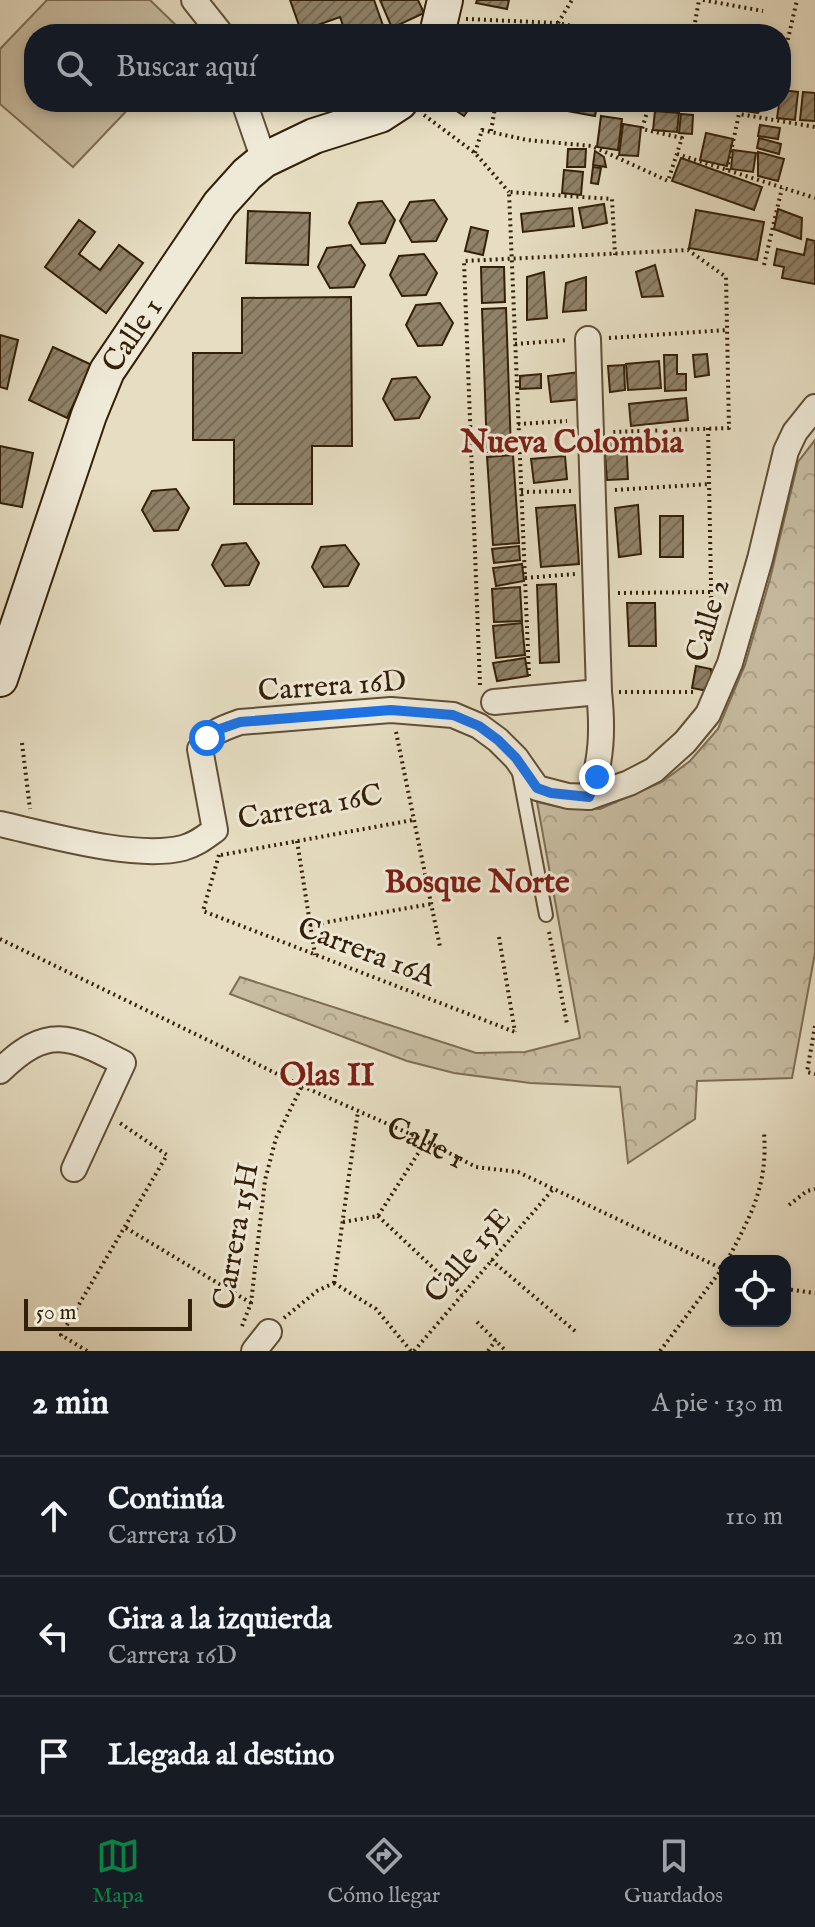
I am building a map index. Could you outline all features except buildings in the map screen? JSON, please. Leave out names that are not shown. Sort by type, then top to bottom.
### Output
[{"type":"street","points":[[194,0],[213,24]]},
{"type":"street","points":[[247,112],[264,160]]},
{"type":"street","name":"Calle 1","points":[[0,679],[89,415],[107,371],[220,204],[235,185],[264,160],[314,136],[390,112]]},
{"type":"street","points":[[588,339],[599,692],[603,728],[597,777],[589,797]]},
{"type":"street","name":"Calle 2","points":[[589,797],[629,783],[654,770],[685,742],[708,714],[730,663],[760,559],[786,451],[795,432],[815,407]]},
{"type":"street","points":[[494,702],[599,692]]},
{"type":"street","name":"Carrera 16D","points":[[215,830],[200,749],[207,738],[220,729],[240,722],[391,710],[453,715],[479,726],[516,758],[537,788],[551,793],[589,797]]},
{"type":"street","name":"Carrera 16C","points":[[0,824],[136,850],[179,849],[197,843],[215,830]]},
{"type":"street","points":[[0,1071],[32,1045],[51,1039],[72,1039],[123,1063],[74,1169]]},
{"type":"lane","points":[[516,758],[546,915]]},
{"type":"path","points":[[558,23],[572,0]]},
{"type":"path","points":[[695,24],[701,0],[763,11]]},
{"type":"path","points":[[791,28],[797,0]]},
{"type":"path","points":[[441,17],[561,24]]},
{"type":"path","points":[[417,112],[475,153],[509,192],[530,698]]},
{"type":"path","points":[[491,132],[494,112]]},
{"type":"path","points":[[475,153],[482,130],[527,140],[592,146],[668,181],[682,138],[642,129],[647,112]]},
{"type":"path","points":[[727,170],[739,114],[815,127]]},
{"type":"path","points":[[677,154],[815,198]]},
{"type":"path","points":[[764,265],[782,188]]},
{"type":"path","points":[[509,192],[612,199],[615,255]]},
{"type":"path","points":[[494,702],[481,707],[464,261],[688,250],[726,277],[729,428],[518,424]]},
{"type":"path","points":[[515,344],[727,330]]},
{"type":"path","points":[[708,428],[712,649]]},
{"type":"path","points":[[521,492],[709,484]]},
{"type":"path","points":[[525,578],[711,592]]},
{"type":"path","points":[[599,692],[699,692]]},
{"type":"path","points":[[391,710],[440,947]]},
{"type":"path","points":[[22,743],[33,832]]},
{"type":"path","name":"Carrera 16C","points":[[219,856],[413,820]]},
{"type":"path","points":[[215,830],[219,856]]},
{"type":"path","points":[[297,841],[315,955]]},
{"type":"path","name":"Carrera 16A","points":[[219,856],[203,911],[515,1032],[499,937]]},
{"type":"path","points":[[310,925],[431,904]]},
{"type":"path","points":[[546,915],[567,1024]]},
{"type":"path","name":"Calle 1","points":[[0,939],[476,1167],[518,1172],[719,1263]]},
{"type":"path","points":[[815,1026],[807,1072],[815,1074]]},
{"type":"path","name":"Carrera 15H","points":[[254,1340],[251,1303],[265,1180],[276,1138],[302,1086]]},
{"type":"path","points":[[87,1351],[61,1335],[167,1155],[101,1110]]},
{"type":"path","points":[[334,1283],[359,1111]]},
{"type":"path","points":[[730,1255],[763,1182],[766,1153],[764,1132]]},
{"type":"path","points":[[343,1222],[378,1216],[426,1141]]},
{"type":"path","name":"Calle 15E","points":[[412,1351],[554,1188]]},
{"type":"path","points":[[789,1205],[807,1191],[815,1189]]},
{"type":"path","points":[[378,1216],[462,1295]]},
{"type":"path","points":[[125,1228],[251,1303]]},
{"type":"path","points":[[491,1260],[575,1331]]},
{"type":"path","points":[[660,1351],[719,1274]]},
{"type":"path","points":[[254,1340],[301,1303],[334,1283]]},
{"type":"path","points":[[334,1283],[376,1309],[412,1351]]},
{"type":"path","points":[[791,1290],[815,1293]]},
{"type":"path","points":[[477,1322],[506,1351]]},
{"type":"path","points":[[488,1351],[496,1340]]},
{"type":"green space","points":[[47,0],[150,0],[175,24],[24,24],[24,112],[125,112],[73,167],[0,104],[0,49]]},
{"type":"green space","points":[[815,440],[815,953],[792,1078],[697,1081],[695,1119],[628,1163],[620,1087],[530,1083],[454,1073],[407,1061],[230,994],[240,977],[476,1053],[525,1052],[580,1038],[537,802],[565,808],[600,809],[662,782],[690,761],[718,729],[745,665],[770,579],[798,462]]},
{"type":"district","name":"Nueva Colombia","points":[[572,441]]},
{"type":"district","name":"Bosque Norte","points":[[477,881]]},
{"type":"district","name":"Olas II","points":[[327,1074]]},
{"type":"route","points":[[207,738],[220,729],[240,722],[391,710],[425,711],[453,715],[479,726],[516,758],[537,788],[568,796],[589,797],[597,777]]}]
